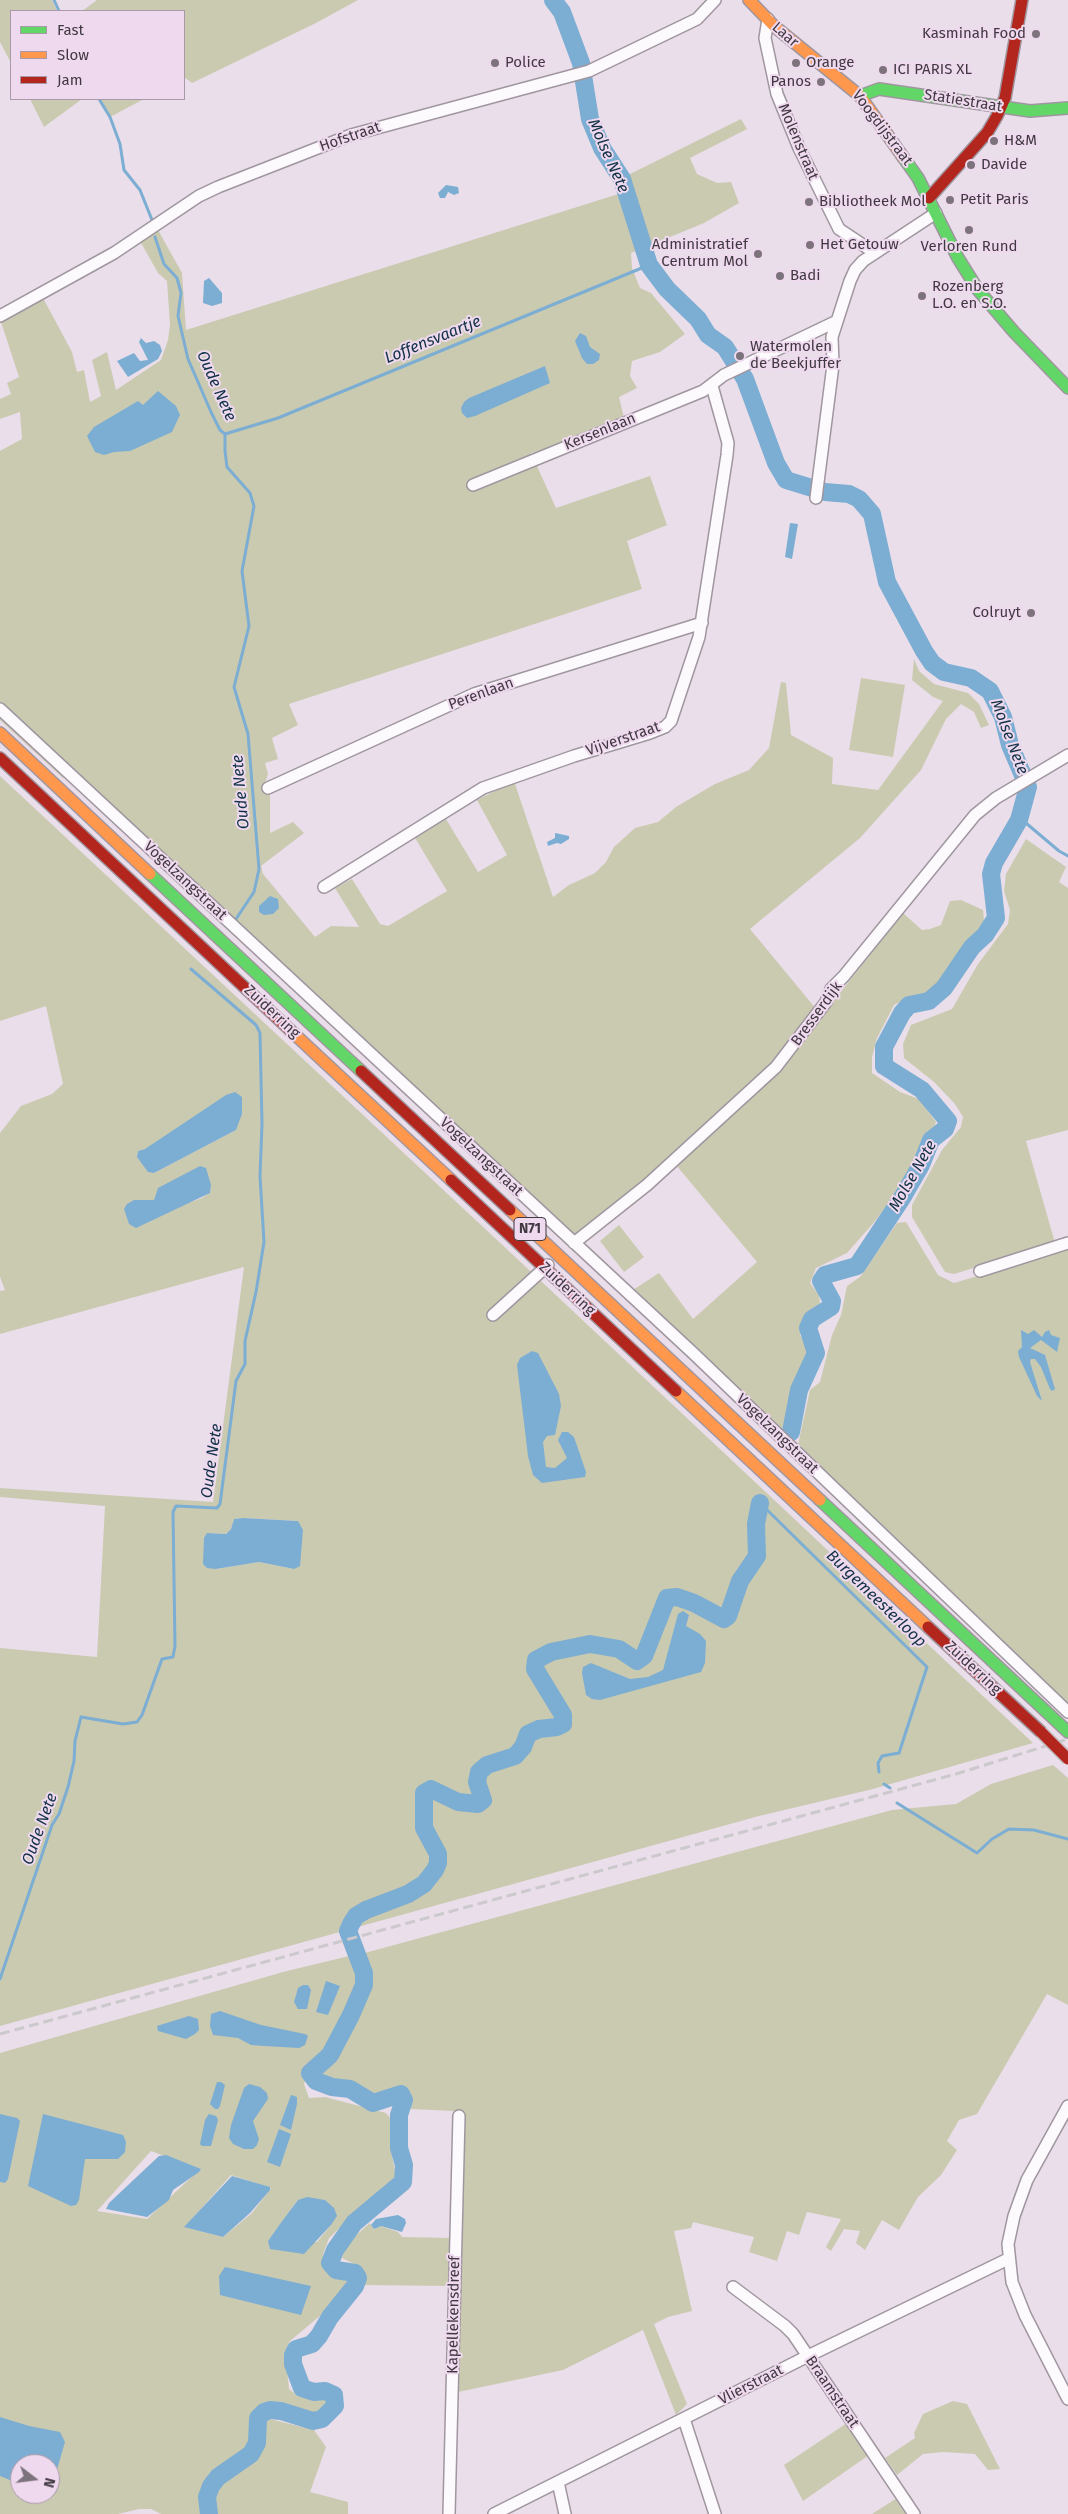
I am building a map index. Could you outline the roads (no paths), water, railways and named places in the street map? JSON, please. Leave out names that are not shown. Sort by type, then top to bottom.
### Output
[{"type":"main road","name":"Laar","points":[[750,0],[768,19],[824,66]]},
{"type":"main road","points":[[929,198],[987,133],[1001,108],[1005,98],[1022,0]]},
{"type":"main road","name":"Voogdijstraat","points":[[824,66],[860,96],[912,168],[958,258],[978,290],[1014,332],[1068,388]]},
{"type":"main road","name":"Statiestraat","points":[[860,96],[879,89],[1030,111],[1068,108]]},
{"type":"main road","name":"Zuiderring","points":[[0,732],[1064,1729]]},
{"type":"main road","name":"Zuiderring","points":[[0,758],[1068,1759]]},
{"type":"street","name":"Hofstraat","points":[[0,316],[106,258],[199,196],[218,187],[351,135],[589,71],[697,19],[716,0]]},
{"type":"street","name":"Molenstraat","points":[[768,19],[767,45],[777,94],[799,148],[842,233],[875,253]]},
{"type":"street","points":[[817,493],[833,370],[832,337],[835,322],[855,270],[875,253],[936,213]]},
{"type":"street","name":"Kersenlaan","points":[[473,485],[712,386],[724,375],[835,322]]},
{"type":"street","name":"Vijverstraat","points":[[324,887],[483,788],[665,727],[674,714],[702,623],[728,443],[712,386]]},
{"type":"street","name":"Perenlaan","points":[[268,788],[474,694],[702,623]]},
{"type":"street","name":"Vogelzangstraat","points":[[0,709],[693,1353],[1068,1712]]},
{"type":"street","name":"Bresserdijk","points":[[574,1244],[647,1185],[776,1067],[826,1002],[831,988],[844,976],[956,836],[986,806],[1068,755]]},
{"type":"street","points":[[980,1271],[1068,1243]]},
{"type":"street","points":[[493,1315],[558,1255]]},
{"type":"street","points":[[1068,2106],[1027,2180],[1009,2234],[1008,2259],[1012,2282],[1025,2315],[1068,2399]]},
{"type":"street","name":"Kapellekensdreef","points":[[449,2514],[459,2116]]},
{"type":"street","name":"Vlierstraat","points":[[494,2514],[808,2356],[1008,2259]]},
{"type":"street","name":"Braamstraat","points":[[733,2287],[785,2326],[808,2356],[914,2514]]},
{"type":"street","points":[[684,2420],[715,2514]]},
{"type":"street","points":[[558,2482],[565,2514]]},
{"type":"water","points":[[446,185],[458,187],[459,193],[454,195],[448,192],[445,198],[440,198],[438,193]]},
{"type":"water","points":[[209,278],[222,293],[222,303],[212,306],[203,303],[204,281]]},
{"type":"water","points":[[580,333],[586,336],[590,347],[600,354],[599,360],[593,364],[587,364],[582,358],[575,341]]},
{"type":"water","points":[[141,338],[146,343],[154,341],[160,345],[162,351],[158,359],[128,377],[117,361],[134,353],[140,361],[148,360],[139,342]]},
{"type":"water","points":[[545,366],[550,383],[475,416],[467,418],[462,413],[461,408],[469,398]]},
{"type":"water","points":[[158,391],[176,406],[180,415],[172,432],[130,451],[104,455],[95,452],[87,436],[94,427],[138,401],[143,405]]},
{"type":"water","points":[[790,523],[798,524],[792,559],[785,557]]},
{"type":"water","points":[[555,833],[569,836],[569,839],[561,844],[557,843],[548,846],[547,842],[555,838]]},
{"type":"water","points":[[270,896],[278,899],[279,908],[273,914],[264,915],[259,912],[259,906]]},
{"type":"water","points":[[235,1092],[242,1097],[242,1114],[236,1130],[154,1173],[148,1172],[137,1157],[138,1151],[145,1149],[226,1095]]},
{"type":"water","points":[[200,1166],[206,1168],[211,1185],[210,1193],[136,1228],[129,1224],[124,1209],[127,1204],[134,1200],[154,1200],[158,1188]]},
{"type":"water","points":[[1021,1330],[1028,1334],[1034,1330],[1042,1337],[1049,1330],[1051,1335],[1060,1338],[1057,1352],[1041,1340],[1030,1348],[1045,1355],[1055,1389],[1052,1391],[1050,1389],[1041,1367],[1035,1359],[1031,1359],[1030,1362],[1042,1401],[1037,1396],[1019,1357],[1018,1351],[1022,1347]]},
{"type":"water","points":[[532,1351],[538,1353],[559,1394],[561,1406],[555,1435],[547,1436],[543,1442],[546,1467],[555,1468],[567,1458],[558,1440],[562,1432],[568,1432],[574,1437],[586,1472],[585,1477],[542,1483],[533,1475],[528,1456],[517,1365],[520,1358]]},
{"type":"water","points":[[234,1519],[298,1521],[303,1530],[300,1566],[294,1569],[259,1562],[216,1569],[207,1568],[203,1564],[204,1538],[207,1533],[226,1534],[231,1529]]},
{"type":"water","points":[[683,1611],[689,1615],[686,1626],[700,1634],[706,1641],[705,1663],[701,1672],[600,1700],[592,1699],[586,1695],[582,1673],[583,1667],[591,1663],[630,1679],[648,1677],[663,1670],[678,1614]]},
{"type":"water","points":[[326,1981],[340,1986],[328,2015],[316,2012]]},
{"type":"water","points":[[308,1985],[311,1990],[307,2009],[298,2009],[294,2002],[298,1988]]},
{"type":"water","points":[[220,2011],[261,2025],[305,2034],[308,2036],[305,2045],[299,2048],[251,2045],[238,2038],[213,2035],[210,2026],[211,2014]]},
{"type":"water","points":[[189,2016],[198,2019],[199,2030],[186,2039],[158,2031],[157,2026]]},
{"type":"water","points":[[217,2082],[225,2085],[220,2106],[218,2109],[215,2109],[210,2104]]},
{"type":"water","points":[[249,2084],[260,2087],[267,2093],[268,2099],[253,2121],[259,2139],[257,2145],[253,2149],[244,2149],[233,2144],[229,2138],[231,2125],[244,2088]]},
{"type":"water","points":[[291,2095],[297,2097],[297,2104],[291,2130],[280,2125]]},
{"type":"water","points":[[0,2114],[17,2118],[20,2121],[8,2179],[5,2183],[0,2182]]},
{"type":"water","points":[[43,2114],[123,2135],[126,2142],[125,2152],[118,2159],[85,2159],[79,2200],[76,2205],[71,2206],[28,2186]]},
{"type":"water","points":[[209,2114],[216,2116],[218,2120],[211,2146],[202,2146],[200,2144],[205,2120]]},
{"type":"water","points":[[279,2129],[291,2134],[280,2167],[267,2162]]},
{"type":"water","points":[[166,2155],[201,2169],[173,2190],[169,2200],[147,2217],[106,2209],[109,2203],[159,2156]]},
{"type":"water","points":[[232,2176],[270,2187],[270,2190],[250,2213],[223,2237],[184,2227]]},
{"type":"water","points":[[307,2197],[325,2200],[334,2208],[337,2216],[331,2225],[304,2254],[270,2249],[268,2241],[280,2224],[298,2200]]},
{"type":"water","points":[[398,2215],[405,2219],[406,2223],[402,2232],[381,2226],[374,2229],[371,2225],[376,2219]]},
{"type":"water","points":[[225,2267],[311,2286],[301,2315],[220,2295],[219,2276]]},
{"type":"water","points":[[0,2417],[29,2426],[60,2432],[65,2442],[60,2459],[60,2454],[10,2454],[10,2480],[0,2476]]},
{"type":"waterway","name":"Oude Nete","points":[[54,0],[59,10]]},
{"type":"waterway","name":"Molse Nete","points":[[553,0],[562,12],[581,63],[590,119],[602,148],[622,179],[649,265],[667,289],[698,319],[708,335],[725,347],[745,379],[776,463],[786,480],[825,492],[849,494],[859,499],[872,514],[887,582],[924,651],[932,663],[944,672],[971,678],[990,691],[1003,717],[1010,745],[1028,787],[1019,820],[994,863],[991,874],[996,918],[985,935],[972,947],[944,988],[929,1001],[909,1005],[902,1013],[884,1047],[884,1066],[922,1090],[948,1121],[945,1129],[931,1140],[921,1165],[902,1198],[857,1266],[825,1275],[821,1281],[832,1301],[831,1307],[812,1319],[808,1328],[816,1353],[799,1390],[791,1432]]},
{"type":"waterway","name":"Oude Nete","points":[[100,100],[110,117],[120,144],[124,170],[140,190],[152,220]]},
{"type":"waterway","name":"Oude Nete","points":[[155,237],[164,264],[177,278],[181,293],[178,316],[188,359],[211,412],[220,430],[225,434]]},
{"type":"waterway","name":"Loffensvaartje","points":[[225,434],[278,418],[649,265]]},
{"type":"waterway","name":"Oude Nete","points":[[225,434],[227,467],[250,493],[254,506],[242,571],[249,626],[234,687],[248,734],[259,869],[254,892],[234,922]]},
{"type":"waterway","points":[[1020,818],[1059,851],[1068,856]]},
{"type":"waterway","name":"Oude Nete","points":[[0,1979],[52,1825],[59,1814],[68,1787],[74,1761],[75,1741],[81,1717],[123,1724],[137,1722],[142,1715],[162,1659],[173,1657],[175,1646],[173,1512],[176,1506],[217,1508],[220,1504],[236,1381],[245,1364],[245,1341],[256,1292],[264,1242],[260,1176],[262,1124],[260,1033],[256,1025],[191,969]]},
{"type":"waterway","name":"Burgemeesterloop","points":[[760,1503],[927,1667],[899,1753],[882,1756],[878,1763],[879,1772]]},
{"type":"waterway","name":"Molse Nete","points":[[209,2514],[207,2497],[211,2486],[218,2477],[251,2454],[257,2443],[258,2418],[264,2412],[270,2410],[281,2411],[313,2421],[322,2419],[335,2406],[334,2395],[325,2391],[314,2392],[302,2388],[293,2364],[293,2355],[296,2349],[312,2344],[330,2317],[355,2286],[358,2278],[355,2273],[336,2270],[330,2263],[335,2250],[354,2223],[403,2182],[404,2165],[399,2148],[399,2115],[404,2100],[401,2094],[373,2103],[350,2089],[332,2087],[316,2081],[310,2073],[330,2055],[364,1985],[364,1973],[348,1931],[351,1924],[356,1916],[366,1910],[408,1894],[424,1884],[435,1870],[438,1863],[438,1854],[424,1828],[424,1793],[431,1789],[458,1802],[478,1804],[483,1800],[477,1782],[479,1772],[487,1765],[515,1756],[523,1747],[528,1734],[539,1729],[557,1727],[563,1724],[563,1715],[535,1669],[536,1660],[551,1652],[590,1644],[619,1649],[637,1661],[644,1656],[667,1598],[677,1597],[694,1603],[724,1619],[728,1616],[740,1581],[757,1556],[756,1524],[760,1503]]},
{"type":"waterway","name":"Burgemeesterloop","points":[[884,1784],[890,1788]]},
{"type":"waterway","name":"Burgemeesterloop","points":[[897,1803],[977,1853],[992,1839],[1009,1829],[1034,1830],[1068,1839]]},
{"type":"railway","points":[[0,2034],[956,1774],[1068,1739]]},
{"type":"place","name":"Kasminah Food","points":[[1036,34]]},
{"type":"place","name":"Police","points":[[495,63]]},
{"type":"place","name":"Orange","points":[[796,63]]},
{"type":"place","name":"ICI PARIS XL","points":[[883,70]]},
{"type":"place","name":"Panos","points":[[821,82]]},
{"type":"place","name":"H&M","points":[[994,141]]},
{"type":"place","name":"Davide","points":[[971,165]]},
{"type":"place","name":"Petit Paris","points":[[950,200]]},
{"type":"place","name":"Bibliotheek Mol","points":[[809,202]]},
{"type":"place","name":"Verloren Rund","points":[[969,230]]},
{"type":"place","name":"Het Getouw","points":[[810,245]]},
{"type":"place","name":"Administratief Centrum Mol","points":[[758,254]]},
{"type":"place","name":"Badi","points":[[780,276]]},
{"type":"place","name":"Rozenberg L.O. en S.O.","points":[[922,296]]},
{"type":"place","name":"Watermolen de Beekjuffer","points":[[740,356]]},
{"type":"place","name":"Colruyt","points":[[1031,613]]}]
